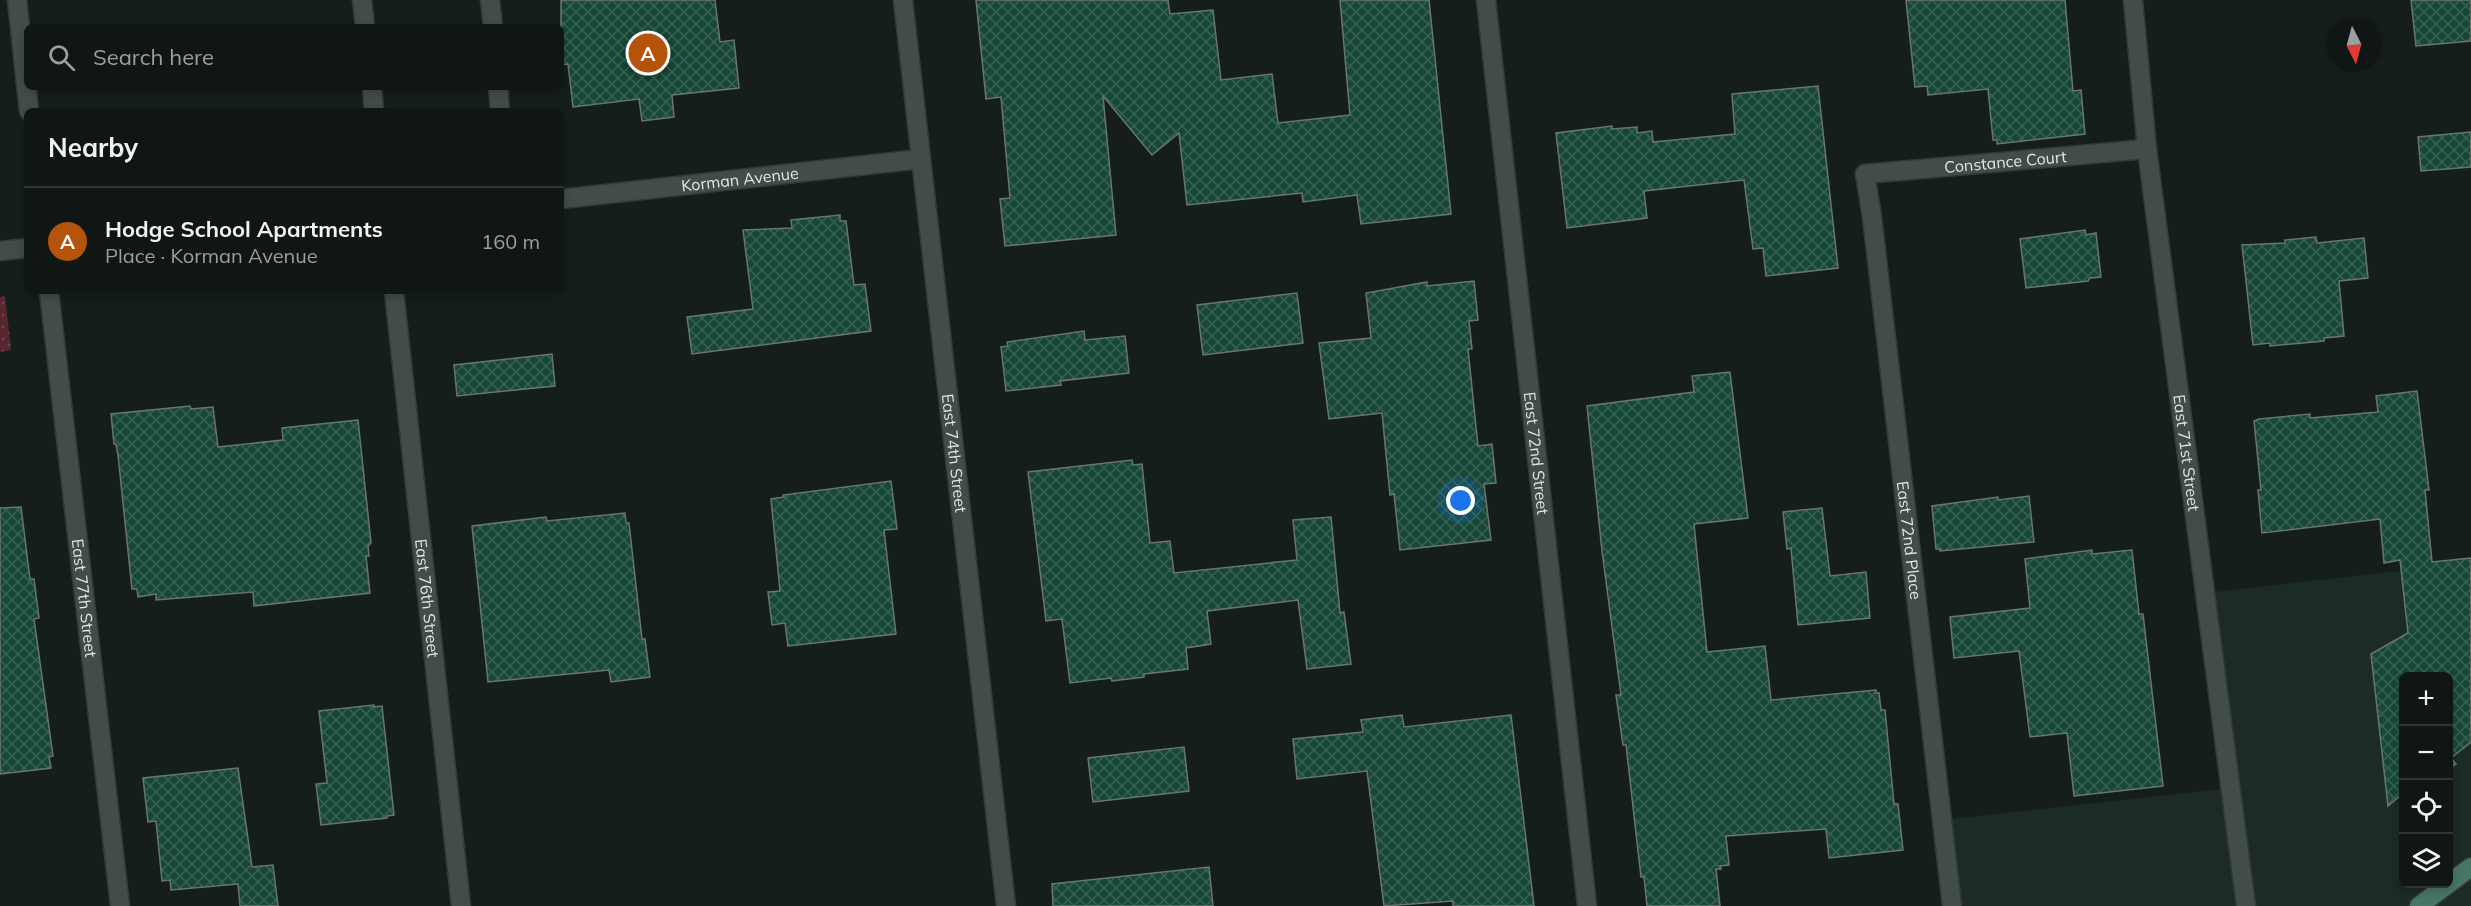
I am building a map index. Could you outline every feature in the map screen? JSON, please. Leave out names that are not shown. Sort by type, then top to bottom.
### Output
[{"type":"main road","points":[[2419,906],[2471,867]]},
{"type":"street","points":[[17,0],[24,65]]},
{"type":"street","points":[[362,0],[365,24]]},
{"type":"street","points":[[490,0],[493,24]]},
{"type":"street","name":"East 74th Street","points":[[903,0],[1006,906]]},
{"type":"street","name":"East 72nd Street","points":[[1486,0],[1587,906]]},
{"type":"street","name":"East 71st Street","points":[[2133,0],[2147,149],[2246,906]]},
{"type":"street","points":[[27,90],[29,108]]},
{"type":"street","points":[[372,90],[374,108]]},
{"type":"street","points":[[498,90],[500,108]]},
{"type":"street","name":"Constance Court","points":[[1865,174],[2147,149]]},
{"type":"street","name":"Korman Avenue","points":[[564,199],[920,159]]},
{"type":"street","name":"East 72nd Place","points":[[1865,174],[1872,217],[1952,906]]},
{"type":"street","points":[[0,251],[24,248]]},
{"type":"street","name":"East 77th Street","points":[[49,294],[120,906]]},
{"type":"street","name":"East 76th Street","points":[[394,294],[461,906]]},
{"type":"shaded area","points":[[5,296],[11,350],[0,352],[0,297]]},
{"type":"shaded area","points":[[2471,563],[2471,906],[1952,906],[1942,820],[2230,788],[2205,593]]},
{"type":"building","points":[[561,0],[715,0],[720,42],[734,40],[739,88],[672,95],[674,117],[642,121],[639,99],[573,107],[568,64],[564,65],[564,24],[561,24]]},
{"type":"building","points":[[976,0],[1168,0],[1170,14],[1213,10],[1221,80],[1272,74],[1278,123],[1350,115],[1340,0],[1429,0],[1451,214],[1361,224],[1357,195],[1303,202],[1302,193],[1187,205],[1179,133],[1152,155],[1103,96],[1116,235],[1005,246],[1000,199],[1010,198],[1001,97],[986,99]]},
{"type":"building","points":[[1906,0],[2065,0],[2073,91],[2081,90],[2085,134],[1997,144],[1997,140],[1993,140],[1988,89],[1928,95],[1927,86],[1915,87]]},
{"type":"building","points":[[2411,0],[2471,0],[2471,41],[2416,46]]},
{"type":"building","points":[[1818,86],[1838,268],[1766,276],[1763,248],[1753,249],[1744,180],[1644,191],[1647,218],[1567,228],[1556,133],[1612,126],[1612,129],[1637,127],[1637,133],[1652,131],[1653,142],[1735,134],[1732,94]]},
{"type":"building","points":[[2471,132],[2471,167],[2421,171],[2418,137]]},
{"type":"building","points":[[840,215],[840,221],[846,221],[854,285],[865,284],[871,331],[692,354],[687,317],[753,309],[743,230],[792,228],[791,220]]},
{"type":"building","points":[[2085,230],[2086,235],[2096,233],[2101,277],[2090,278],[2088,281],[2026,288],[2020,239]]},
{"type":"building","points":[[2316,237],[2317,243],[2364,238],[2368,278],[2339,281],[2344,336],[2324,338],[2324,341],[2270,346],[2270,343],[2253,345],[2242,245],[2285,243],[2285,240]]},
{"type":"building","points":[[1474,281],[1478,320],[1469,321],[1472,349],[1468,349],[1478,446],[1492,444],[1496,483],[1484,484],[1491,540],[1400,550],[1394,494],[1390,495],[1382,413],[1329,419],[1319,343],[1371,338],[1366,293],[1427,282],[1427,286]]},
{"type":"building","points":[[1297,293],[1303,343],[1203,355],[1197,305]]},
{"type":"building","points":[[1084,331],[1085,340],[1125,336],[1129,373],[1060,381],[1061,385],[1006,391],[1001,347],[1008,346],[1007,342]]},
{"type":"building","points":[[552,354],[555,386],[457,396],[454,365]]},
{"type":"building","points":[[1730,372],[1748,518],[1694,524],[1707,652],[1765,646],[1771,700],[1876,690],[1876,693],[1879,693],[1881,710],[1885,710],[1894,804],[1898,804],[1903,850],[1829,858],[1826,829],[1726,836],[1729,865],[1716,869],[1720,906],[1647,906],[1644,877],[1641,877],[1626,745],[1623,745],[1616,695],[1621,695],[1602,551],[1587,406],[1694,392],[1692,376]]},
{"type":"building","points":[[2417,391],[2429,490],[2425,490],[2432,562],[2471,558],[2471,742],[2453,756],[2453,672],[2399,672],[2399,797],[2388,806],[2371,654],[2408,633],[2400,560],[2384,563],[2380,519],[2262,533],[2258,490],[2261,490],[2254,421],[2310,414],[2310,418],[2378,412],[2376,396]]},
{"type":"building","points":[[190,406],[191,409],[213,407],[218,447],[283,440],[282,428],[358,420],[371,543],[368,546],[369,556],[366,556],[370,593],[254,606],[253,592],[156,600],[156,594],[138,597],[137,589],[132,589],[118,455],[116,444],[114,444],[111,414]]},
{"type":"building","points":[[1132,460],[1133,465],[1142,464],[1150,543],[1170,541],[1174,573],[1297,560],[1293,520],[1331,517],[1340,613],[1344,612],[1351,664],[1307,669],[1298,600],[1207,611],[1211,644],[1186,648],[1188,669],[1144,674],[1144,677],[1112,681],[1111,678],[1070,683],[1062,619],[1046,621],[1028,472]]},
{"type":"building","points":[[891,481],[897,529],[884,530],[896,634],[788,646],[785,623],[772,625],[768,592],[780,591],[771,499],[784,497],[783,495]]},
{"type":"building","points":[[2029,496],[2034,542],[1940,551],[1936,549],[1932,506],[1998,497],[1998,500]]},
{"type":"building","points":[[21,507],[30,579],[34,579],[39,618],[34,619],[53,756],[49,757],[51,768],[0,774],[0,508]]},
{"type":"building","points":[[1822,508],[1830,576],[1866,572],[1870,618],[1798,625],[1791,548],[1787,549],[1783,512]]},
{"type":"building","points":[[625,513],[626,523],[629,523],[642,639],[645,639],[650,677],[611,682],[609,670],[488,682],[472,526],[546,517],[547,521]]},
{"type":"building","points":[[2092,550],[2092,554],[2132,550],[2139,614],[2143,614],[2163,786],[2074,796],[2067,733],[2030,737],[2019,651],[1954,658],[1950,617],[2030,608],[2025,559]]},
{"type":"building","points":[[374,705],[374,707],[382,706],[394,815],[387,816],[387,818],[321,825],[316,784],[327,783],[319,711]]},
{"type":"building","points":[[1402,715],[1404,727],[1511,715],[1534,906],[1453,906],[1453,901],[1384,906],[1367,771],[1297,779],[1293,739],[1363,732],[1361,720]]},
{"type":"building","points":[[1184,747],[1189,791],[1093,802],[1088,758]]},
{"type":"building","points":[[238,768],[252,867],[273,865],[278,906],[240,906],[238,884],[171,890],[170,880],[162,881],[156,821],[148,822],[143,778]]},
{"type":"building","points":[[1209,867],[1213,906],[1053,906],[1052,884]]},
{"type":"place","name":"Hodge School Apartments","points":[[648,53]]}]
